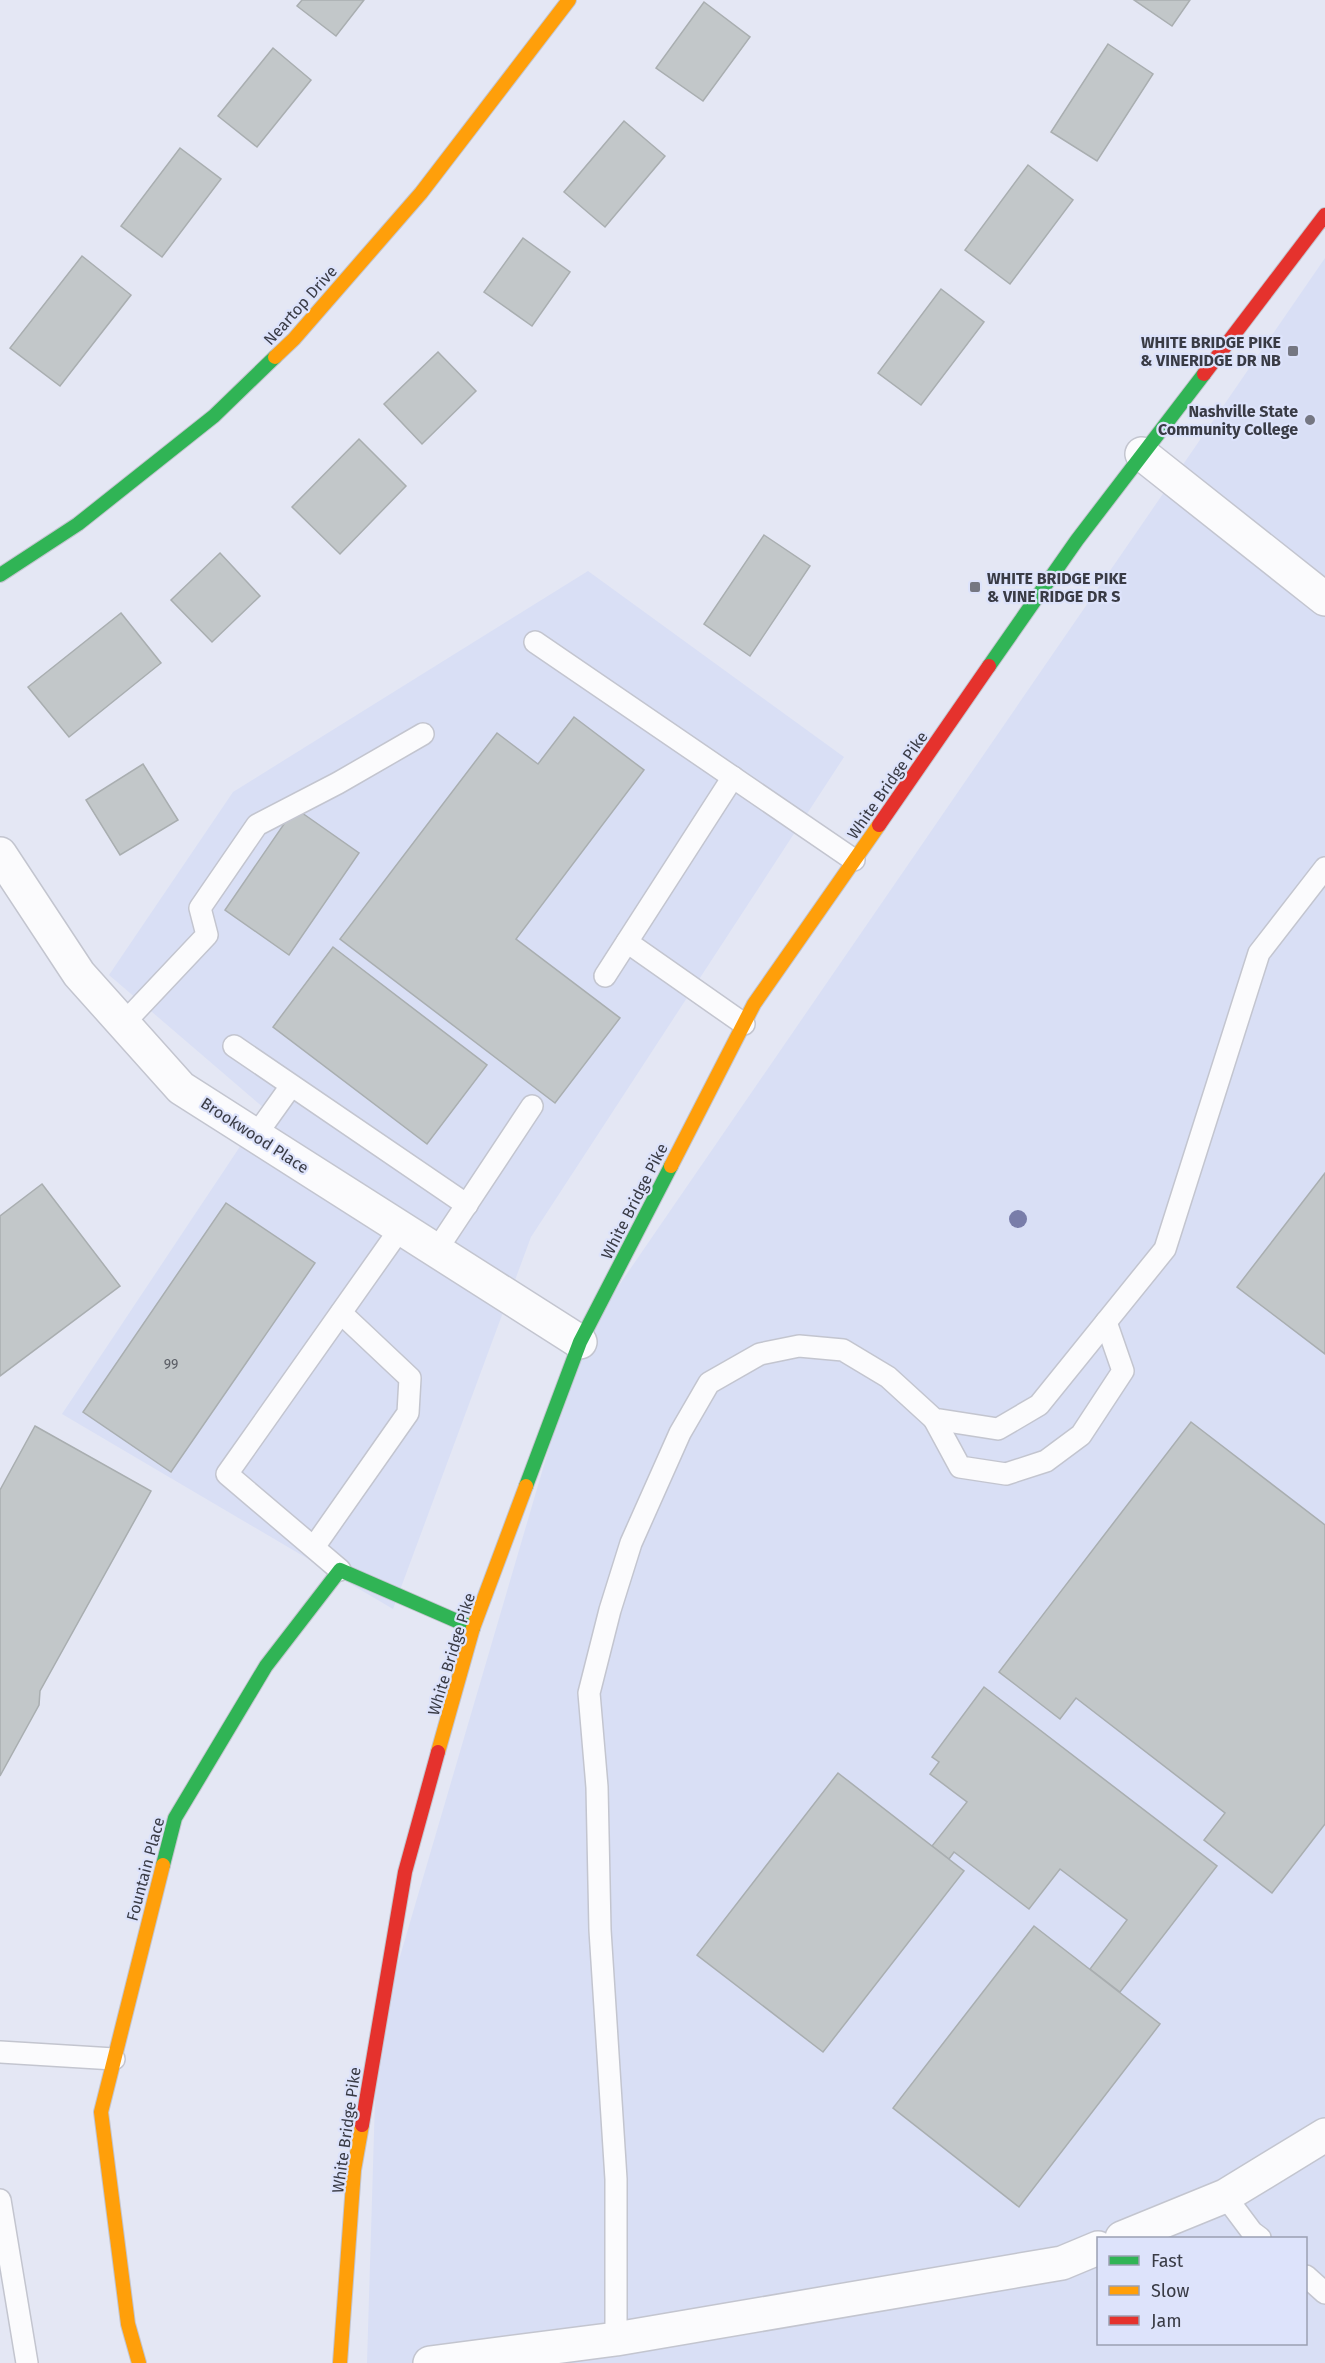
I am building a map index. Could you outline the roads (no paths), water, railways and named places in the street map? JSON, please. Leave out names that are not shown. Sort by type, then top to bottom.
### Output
[{"type":"main road","name":"Neartop Drive","points":[[0,574],[78,524],[214,416],[294,339],[421,193],[569,0]]},
{"type":"main road","name":"White Bridge Pike","points":[[340,2363],[354,2170],[405,1872],[473,1628],[580,1342],[754,1004],[1077,540],[1325,215]]},
{"type":"main road","points":[[340,1570],[473,1628]]},
{"type":"main road","name":"Fountain Place","points":[[139,2363],[128,2324],[100,2112],[175,1818],[266,1666],[340,1570]]},
{"type":"street","points":[[1142,454],[1325,599]]},
{"type":"street","name":"Brookwood Place","points":[[0,854],[79,974],[181,1088],[580,1342]]},
{"type":"street","points":[[1124,2237],[1226,2196],[1325,2135]]},
{"type":"street","points":[[430,2363],[616,2339],[1062,2263],[1097,2248]]},
{"type":"lane","points":[[535,642],[854,860]]},
{"type":"lane","points":[[124,1023],[207,935],[200,908],[256,825],[338,783],[423,734]]},
{"type":"lane","points":[[605,976],[733,777]]},
{"type":"lane","points":[[934,1419],[998,1429],[1039,1406],[1165,1249],[1259,953],[1325,868]]},
{"type":"lane","points":[[627,942],[744,1024]]},
{"type":"lane","points":[[234,1046],[466,1205]]},
{"type":"lane","points":[[256,1135],[291,1086]]},
{"type":"lane","points":[[436,1251],[532,1106]]},
{"type":"lane","points":[[340,1570],[227,1474],[400,1229]]},
{"type":"lane","points":[[314,1547],[408,1413],[410,1378],[341,1313]]},
{"type":"lane","points":[[616,2339],[616,2179],[600,1930],[597,1787],[589,1693],[610,1610],[631,1543],[680,1433],[709,1383],[760,1354],[799,1346],[843,1350],[888,1377],[934,1419],[960,1467],[1006,1474],[1046,1461],[1081,1435],[1109,1395],[1123,1371],[1106,1322]]},
{"type":"lane","points":[[0,2052],[114,2059]]},
{"type":"lane","points":[[1226,2196],[1252,2232],[1259,2237]]},
{"type":"lane","points":[[0,2200],[27,2363]]},
{"type":"lane","points":[[1307,2278],[1325,2292]]},
{"type":"place","name":"WHITE BRIDGE PIKE & VINERIDGE DR NB","points":[[1293,351]]},
{"type":"place","name":"Nashville State Community College","points":[[1310,420]]},
{"type":"place","name":"WHITE BRIDGE PIKE & VINE RIDGE DR S","points":[[975,587]]}]
